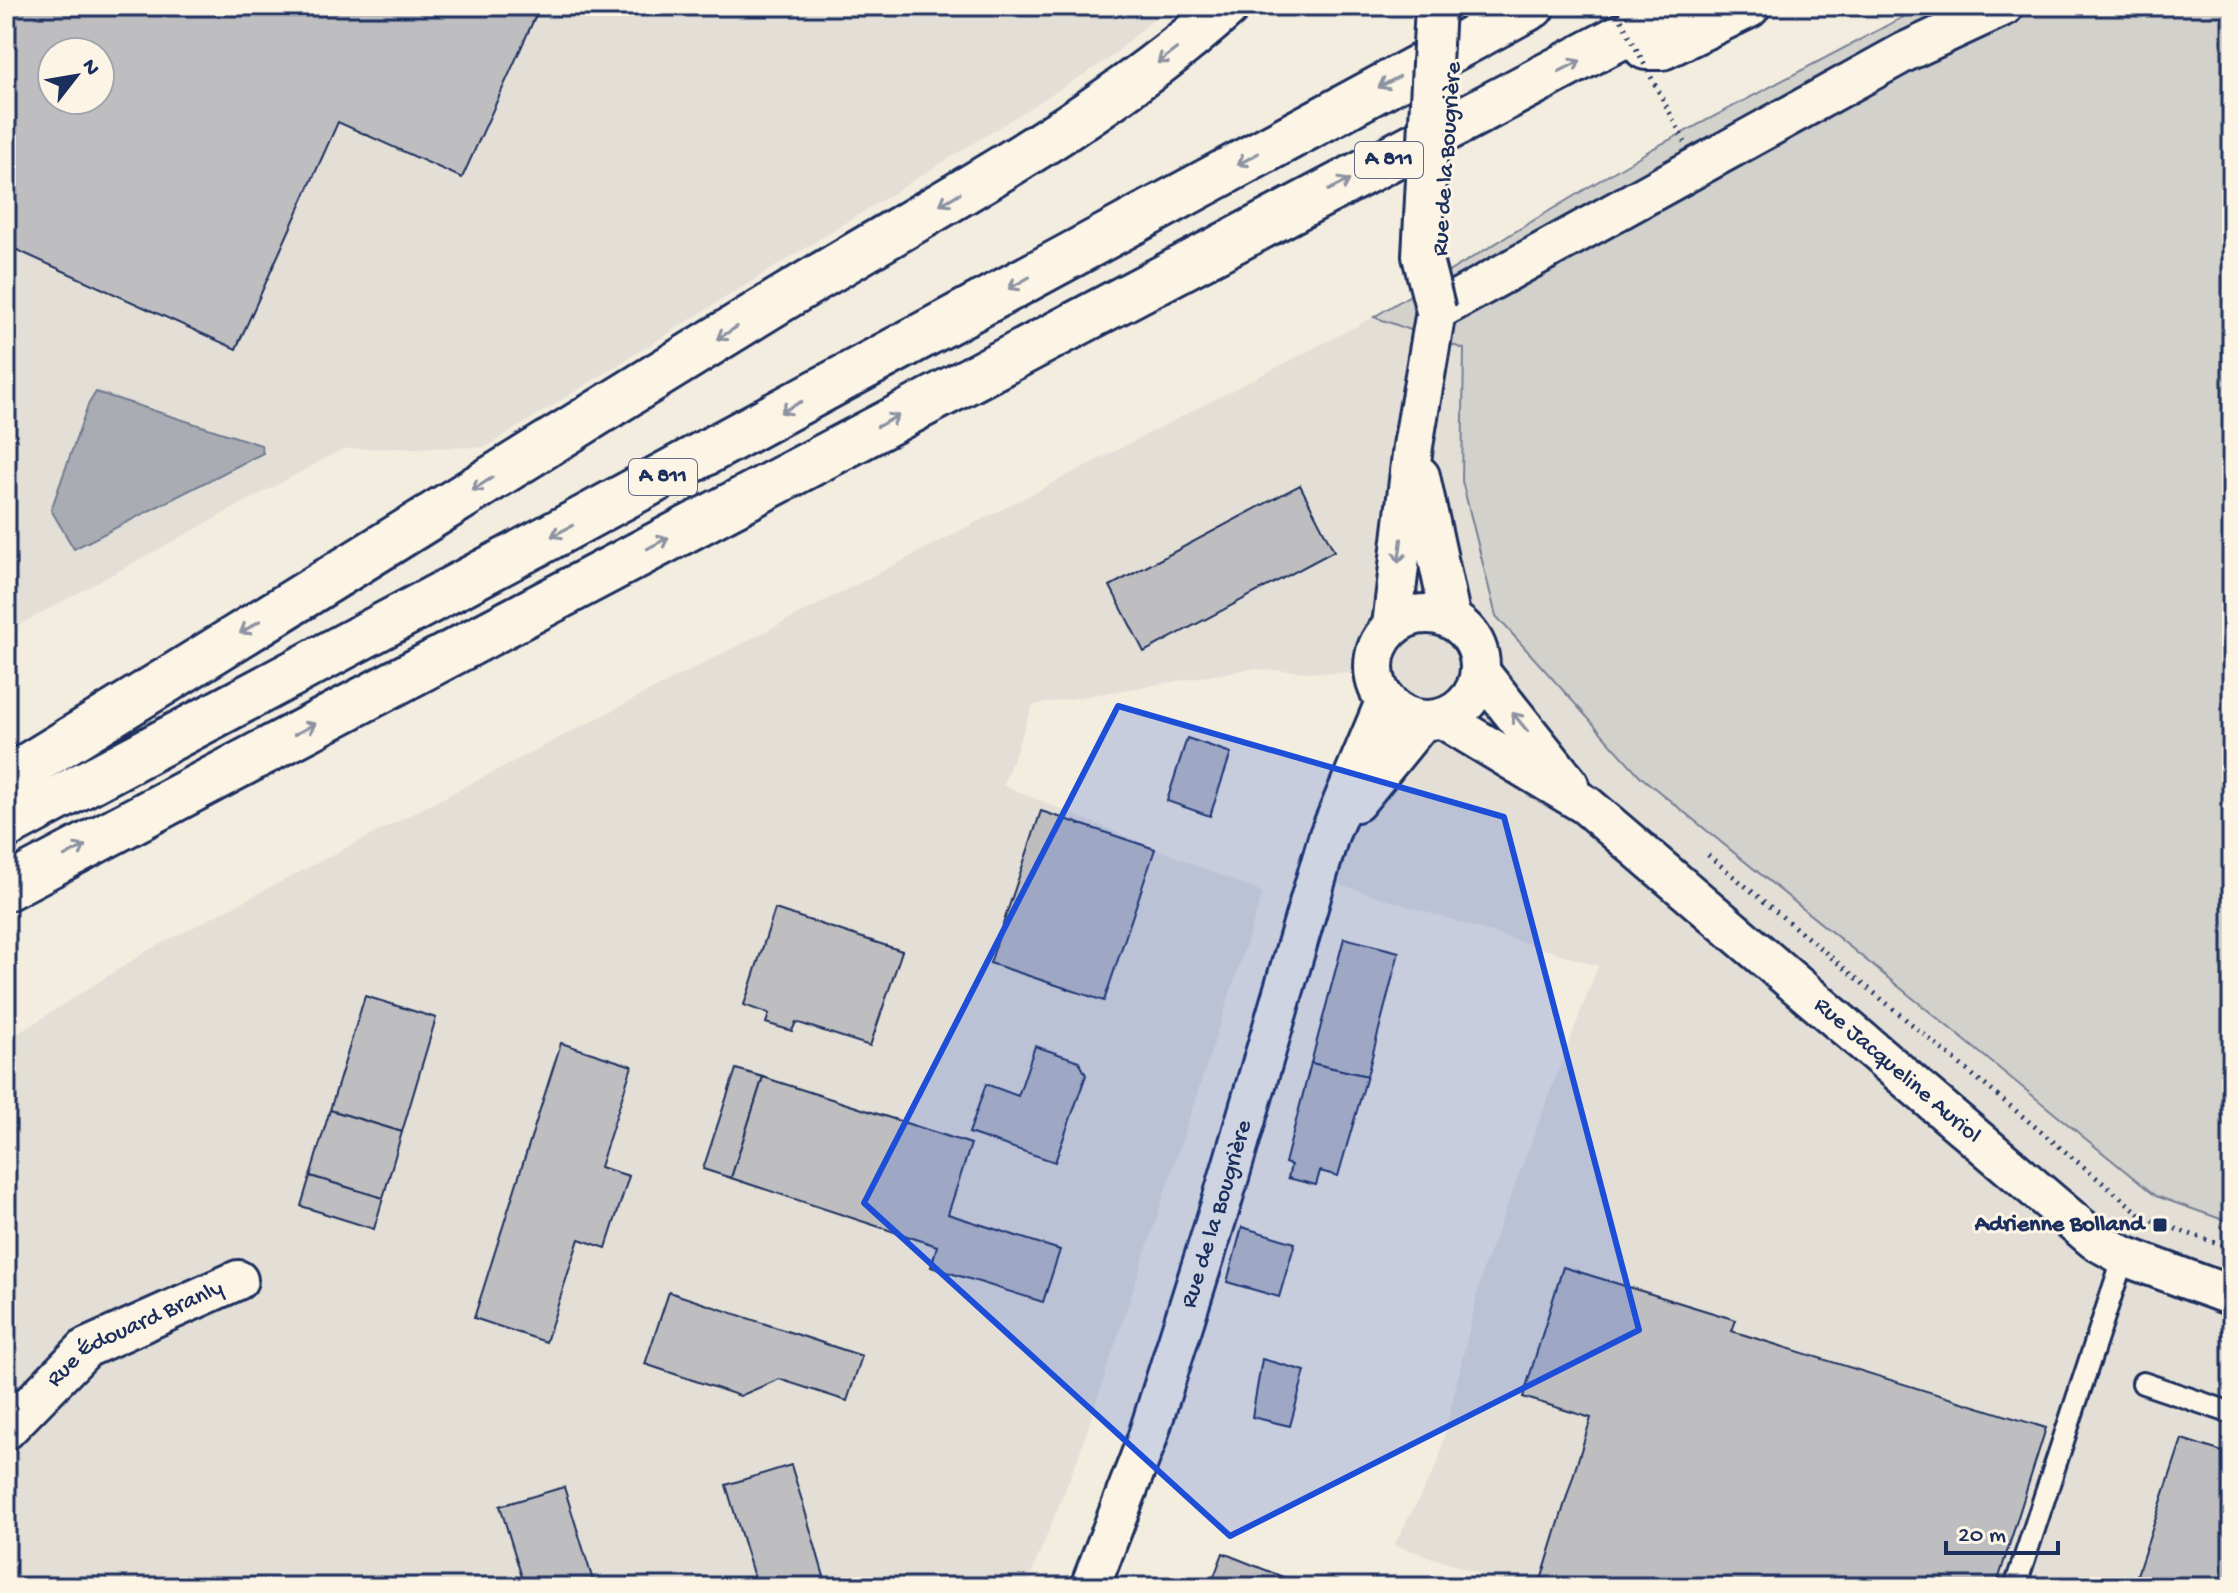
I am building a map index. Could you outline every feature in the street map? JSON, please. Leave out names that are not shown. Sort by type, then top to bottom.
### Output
[{"type":"highway","points":[[6,779],[1029,150],[1128,85],[1227,6]]},
{"type":"highway","name":"A 811","points":[[6,826],[681,467],[1532,6]]},
{"type":"highway","name":"A 811","points":[[6,888],[1157,280],[1611,26],[1679,6]]},
{"type":"highway","points":[[1611,26],[1662,47],[1747,6]]},
{"type":"street","name":"Rue de la Bougrière","points":[[1435,6],[1422,256],[1436,311]]},
{"type":"street","name":"Rue de la Bougrière","points":[[1392,626],[1413,446],[1436,311],[1447,206],[1457,6]]},
{"type":"street","points":[[1436,311],[1905,52],[2004,6]]},
{"type":"street","name":"Rue de la Bougrière","points":[[1413,446],[1451,619]]},
{"type":"street","points":[[1431,614],[1451,619],[1468,632],[1478,651],[1480,672],[1474,693],[1462,709],[1432,720],[1402,715],[1385,702],[1375,683],[1373,663],[1379,642],[1392,626],[1410,616],[1431,614]]},
{"type":"street","name":"Rue Jacqueline Auriol","points":[[1480,672],[1586,805],[2095,1240],[2124,1256],[2232,1296]]},
{"type":"street","name":"Rue de la Bougrière","points":[[1090,1587],[1146,1442],[1222,1201],[1329,835],[1385,702]]},
{"type":"street","name":"Rue de la Bougrière","points":[[1329,835],[1432,720]]},
{"type":"street","name":"Rue Jacqueline Auriol","points":[[1432,720],[1586,805]]},
{"type":"street","name":"Rue Édouard Branly","points":[[6,1430],[86,1348],[238,1280]]},
{"type":"lane","points":[[2015,1587],[2124,1256]]},
{"type":"lane","points":[[2143,1383],[2232,1413]]},
{"type":"path","points":[[1611,26],[1685,142]]},
{"type":"path","points":[[1699,847],[2145,1218],[2232,1249]]},
{"type":"highlighted area","points":[[1118,706],[1504,817],[1639,1330],[1230,1536],[864,1203]]},
{"type":"shaded area","points":[[6,6],[1168,6],[1110,58],[486,447],[343,449],[6,632]]},
{"type":"shaded area","points":[[1924,6],[2232,6],[2232,1223],[2156,1196],[1641,777],[1496,616],[1462,481],[1464,349],[1374,317],[1650,150]]},
{"type":"shaded area","points":[[1374,317],[1464,349],[1462,481],[1496,616],[1641,777],[2156,1196],[2232,1223],[2232,1587],[1497,1587],[1499,1580],[1394,1545],[1438,1463],[1483,1269],[1598,966],[1322,879],[1375,675],[1250,669],[1033,705],[1003,785],[1263,893],[1078,1458],[1026,1587],[6,1587],[6,1041],[147,951]]},
{"type":"shaded area","points":[[96,392],[261,445],[263,453],[74,549],[51,510],[88,405]]},
{"type":"building","points":[[6,6],[540,6],[462,178],[338,122],[236,349],[6,245]]},
{"type":"building","points":[[1300,485],[1334,551],[1144,652],[1110,586]]},
{"type":"building","points":[[1187,738],[1231,753],[1210,816],[1167,801]]},
{"type":"building","points":[[1041,811],[1155,849],[1104,1001],[990,963]]},
{"type":"building","points":[[775,909],[902,951],[870,1046],[796,1022],[792,1031],[766,1023],[769,1014],[744,1005]]},
{"type":"building","points":[[1344,938],[1399,952],[1367,1076],[1311,1063]]},
{"type":"building","points":[[365,996],[436,1018],[402,1132],[330,1110]]},
{"type":"building","points":[[561,1043],[632,1066],[600,1167],[629,1176],[606,1248],[579,1239],[546,1342],[474,1318]]},
{"type":"building","points":[[1035,1046],[1079,1061],[1086,1075],[1055,1162],[969,1133],[986,1084],[1018,1096]]},
{"type":"building","points":[[1311,1063],[1367,1076],[1338,1176],[1320,1171],[1316,1185],[1288,1178],[1291,1165],[1285,1163]]},
{"type":"building","points":[[736,1069],[763,1077],[731,1178],[703,1169]]},
{"type":"building","points":[[763,1077],[971,1144],[948,1214],[1060,1250],[1043,1302],[931,1267],[937,1246],[731,1178]]},
{"type":"building","points":[[330,1110],[402,1132],[383,1198],[310,1176]]},
{"type":"building","points":[[310,1176],[383,1198],[374,1229],[301,1206]]},
{"type":"building","points":[[1242,1227],[1295,1243],[1279,1297],[1227,1282]]},
{"type":"building","points":[[1563,1267],[1736,1320],[1732,1331],[2046,1428],[1996,1587],[1539,1587],[1591,1418],[1523,1397]]},
{"type":"building","points":[[669,1292],[862,1356],[847,1401],[779,1379],[740,1396],[645,1364]]},
{"type":"building","points":[[1262,1359],[1305,1371],[1290,1426],[1252,1417]]},
{"type":"building","points":[[2182,1439],[2232,1455],[2232,1587],[2133,1587]]},
{"type":"building","points":[[791,1465],[827,1587],[757,1587],[726,1485]]},
{"type":"building","points":[[564,1487],[595,1587],[525,1587],[500,1506]]},
{"type":"building","points":[[1223,1553],[1308,1587],[1210,1587]]},
{"type":"place","name":"Adrienne Bolland","points":[[2160,1225]]}]
